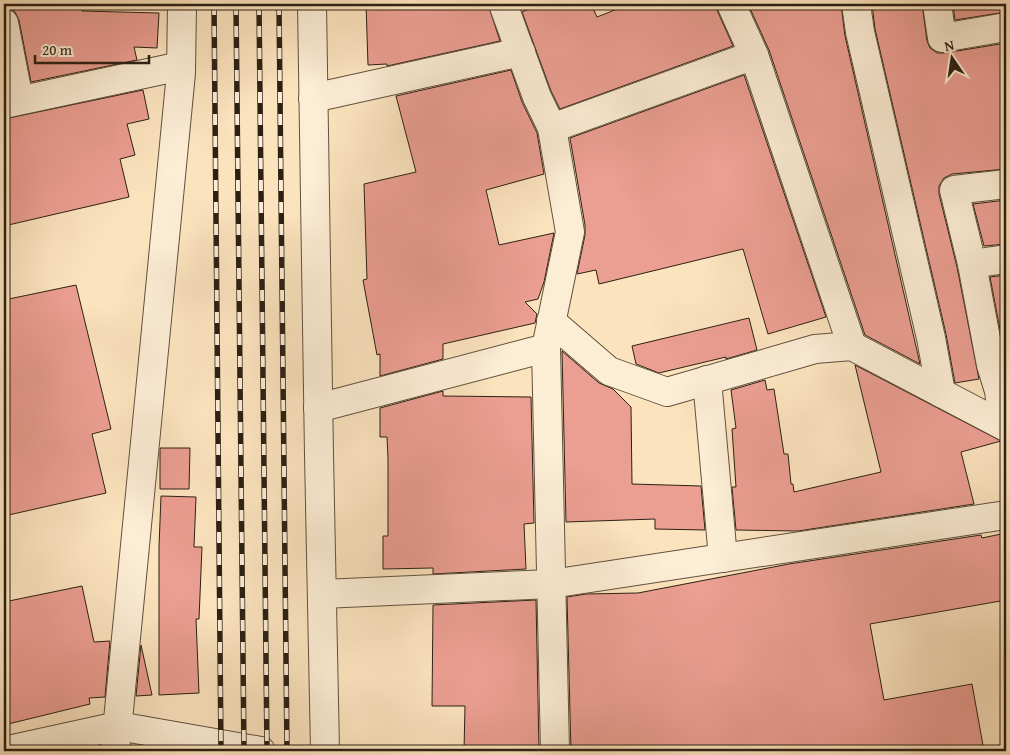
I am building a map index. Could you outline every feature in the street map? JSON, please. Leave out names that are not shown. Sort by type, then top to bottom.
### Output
[{"type":"street","points":[[117,738],[181,66],[182,4]]},
{"type":"street","points":[[312,4],[325,751]]},
{"type":"street","points":[[503,4],[537,97],[552,128],[570,232],[546,348],[555,751]]},
{"type":"street","points":[[731,4],[754,55],[852,346]]},
{"type":"street","points":[[856,4],[860,32],[931,338],[941,393]]},
{"type":"street","points":[[937,4],[942,38],[1006,27]]},
{"type":"street","points":[[4,23],[12,102],[181,66]]},
{"type":"street","points":[[313,98],[521,52]]},
{"type":"street","points":[[552,128],[754,55]]},
{"type":"street","points":[[1005,426],[1003,391],[991,365],[972,264],[954,190],[1006,184]]},
{"type":"street","points":[[972,264],[1006,259]]},
{"type":"street","points":[[551,321],[609,371],[667,392],[815,349],[852,346],[1005,426]]},
{"type":"street","points":[[318,408],[546,348]]},
{"type":"street","points":[[707,380],[722,558]]},
{"type":"street","points":[[322,594],[551,584],[1006,515]]},
{"type":"street","points":[[4,751],[117,738],[261,751]]},
{"type":"building","points":[[4,4],[81,4],[82,11],[159,13],[157,48],[134,47],[137,60],[31,82],[19,20],[15,12],[10,8],[4,8]]},
{"type":"building","points":[[366,4],[488,4],[500,41],[387,66],[387,64],[368,65]]},
{"type":"building","points":[[541,4],[591,4],[597,17],[630,4],[716,4],[733,46],[560,109],[551,91],[522,12]]},
{"type":"building","points":[[748,4],[841,4],[845,36],[920,364],[865,335],[769,50]]},
{"type":"building","points":[[872,4],[922,4],[927,41],[930,48],[937,53],[1006,43],[1006,169],[952,174],[944,178],[939,186],[939,194],[957,267],[979,379],[955,383],[946,334],[875,29]]},
{"type":"building","points":[[953,4],[1006,4],[1006,12],[955,20]]},
{"type":"building","points":[[511,70],[522,102],[537,133],[544,174],[486,190],[499,245],[554,233],[544,282],[538,299],[525,302],[537,314],[535,323],[443,344],[443,359],[380,376],[380,354],[377,355],[363,280],[367,279],[364,184],[416,172],[396,96]]},
{"type":"building","points":[[744,75],[826,317],[768,334],[743,249],[599,284],[596,270],[577,274],[585,235],[585,225],[570,138]]},
{"type":"building","points":[[143,90],[149,119],[127,124],[135,155],[120,159],[129,197],[4,226],[4,119]]},
{"type":"building","points":[[1006,200],[1006,244],[984,246],[973,204]]},
{"type":"building","points":[[1006,275],[1006,361],[990,277]]},
{"type":"building","points":[[76,285],[111,429],[92,434],[106,493],[4,516],[4,300]]},
{"type":"building","points":[[749,318],[757,350],[726,359],[726,357],[659,373],[636,364],[632,346]]},
{"type":"building","points":[[562,351],[599,383],[613,389],[631,407],[632,484],[701,486],[705,530],[655,529],[655,519],[566,522]]},
{"type":"building","points":[[855,365],[1001,441],[961,452],[974,504],[798,531],[736,530],[732,487],[736,487],[732,429],[736,428],[731,390],[765,380],[767,390],[774,389],[784,454],[788,454],[791,484],[793,484],[794,492],[881,472]]},
{"type":"building","points":[[443,391],[443,396],[531,397],[534,523],[524,524],[526,569],[433,574],[433,568],[383,569],[383,536],[388,536],[388,458],[387,437],[380,437],[380,408]]},
{"type":"building","points":[[160,448],[190,448],[189,489],[160,489]]},
{"type":"building","points":[[161,496],[196,497],[194,547],[202,547],[199,619],[196,619],[199,693],[159,695]]},
{"type":"building","points":[[1006,533],[1006,600],[870,624],[884,700],[972,684],[984,751],[571,751],[567,597],[586,594],[638,593],[789,564],[981,535],[982,538]]},
{"type":"building","points":[[82,586],[94,642],[110,641],[105,697],[89,698],[90,704],[4,725],[4,602]]},
{"type":"building","points":[[536,600],[539,751],[464,751],[465,706],[432,706],[433,605]]},
{"type":"building","points":[[141,645],[152,695],[136,696]]},
{"type":"railway","points":[[214,4],[221,751]]},
{"type":"railway","points":[[236,4],[244,751]]},
{"type":"railway","points":[[259,4],[267,751]]},
{"type":"railway","points":[[279,4],[287,751]]}]
